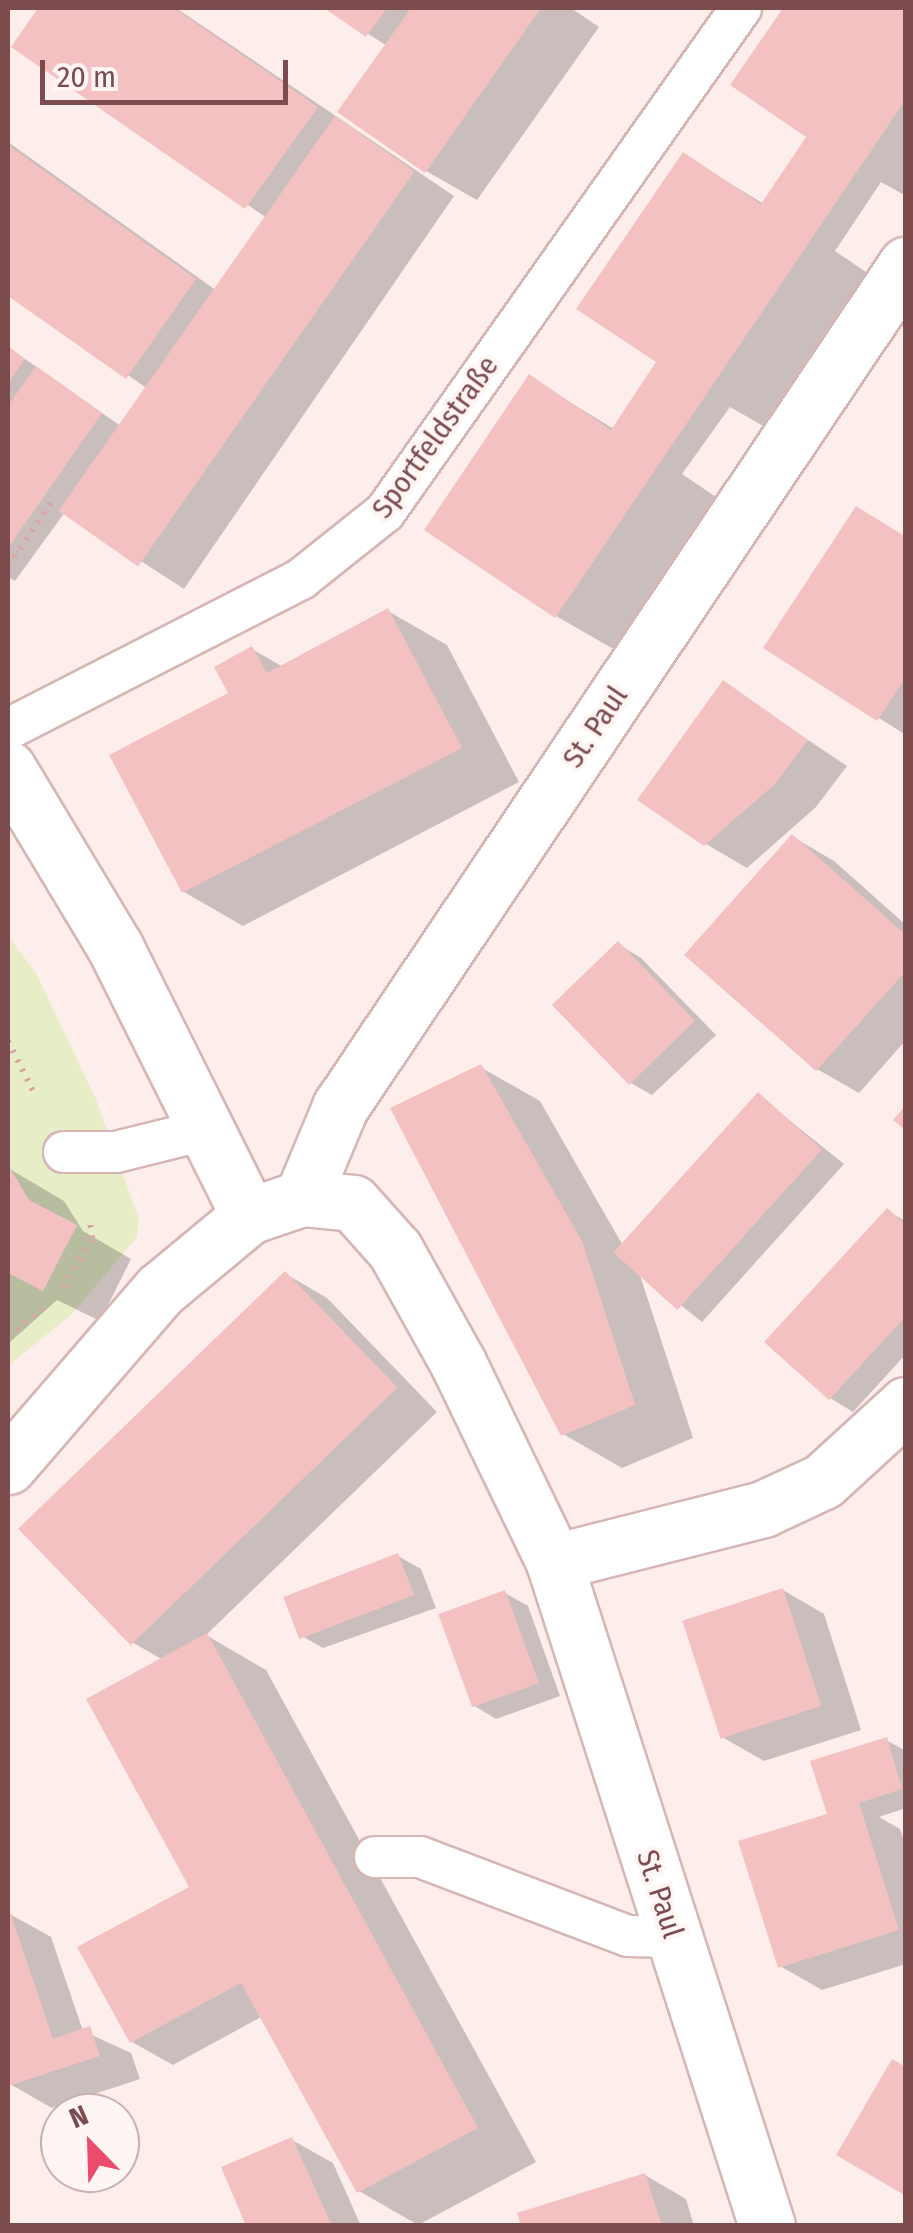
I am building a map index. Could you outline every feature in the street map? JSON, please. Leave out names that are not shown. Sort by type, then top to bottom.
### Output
[{"type":"street","name":"St. Paul","points":[[302,1198],[340,1107],[906,265]]},
{"type":"street","points":[[8,768],[115,948],[249,1216]]},
{"type":"street","name":"St. Paul","points":[[8,1466],[160,1290],[249,1216],[302,1198],[353,1204],[395,1250],[458,1363],[554,1562],[767,2226]]},
{"type":"street","points":[[554,1562],[763,1509],[823,1481],[906,1405]]},
{"type":"lane","name":"Sportfeldstraße","points":[[8,729],[301,579],[384,512],[741,8]]},
{"type":"lane","points":[[64,1152],[116,1152],[204,1130]]},
{"type":"lane","points":[[375,1857],[420,1857],[628,1936],[674,1937]]},
{"type":"path","points":[[8,566],[54,498]]},
{"type":"path","points":[[19,532],[24,540]]},
{"type":"green space","points":[[8,936],[36,973],[95,1097],[139,1219],[137,1237],[72,1314],[8,1366]]},
{"type":"building","points":[[38,8],[174,8],[318,107],[245,209],[11,47]]},
{"type":"building","points":[[324,8],[387,8],[366,37]]},
{"type":"building","points":[[411,8],[541,8],[425,173],[337,112]]},
{"type":"building","points":[[783,8],[906,8],[906,99],[555,618],[424,530],[529,374],[611,430],[656,362],[576,309],[683,152],[761,204],[806,137],[730,85]]},
{"type":"building","points":[[335,116],[414,172],[138,566],[59,511]]},
{"type":"building","points":[[8,145],[196,279],[126,379],[8,296]]},
{"type":"building","points":[[8,346],[25,359],[8,383]]},
{"type":"building","points":[[36,366],[102,413],[8,548],[8,406]]},
{"type":"building","points":[[856,506],[906,537],[906,677],[877,721],[763,648]]},
{"type":"building","points":[[388,608],[462,748],[182,893],[109,755],[228,693],[214,667],[252,646],[267,673]]},
{"type":"building","points":[[723,680],[808,740],[775,784],[704,846],[637,800]]},
{"type":"building","points":[[792,834],[906,935],[906,971],[816,1071],[684,955]]},
{"type":"building","points":[[618,941],[695,1021],[629,1085],[552,1005]]},
{"type":"building","points":[[481,1064],[582,1241],[635,1405],[561,1436],[390,1108]]},
{"type":"building","points":[[758,1092],[822,1150],[677,1310],[613,1253]]},
{"type":"building","points":[[906,1105],[906,1131],[893,1120]]},
{"type":"building","points":[[8,1165],[29,1200],[77,1225],[43,1291],[8,1273]]},
{"type":"building","points":[[887,1208],[906,1225],[906,1316],[829,1400],[764,1342]]},
{"type":"building","points":[[285,1271],[398,1388],[131,1645],[18,1529]]},
{"type":"building","points":[[398,1553],[414,1595],[299,1639],[283,1597]]},
{"type":"building","points":[[783,1588],[821,1706],[721,1739],[682,1621]]},
{"type":"building","points":[[505,1590],[539,1683],[472,1707],[438,1614]]},
{"type":"building","points":[[207,1633],[478,2128],[357,2193],[241,1983],[130,2043],[77,1947],[189,1887],[86,1699]]},
{"type":"building","points":[[887,1737],[902,1789],[859,1803],[899,1930],[778,1968],[738,1841],[827,1814],[810,1761]]},
{"type":"building","points":[[8,1906],[53,2039],[90,2026],[100,2056],[8,2086]]},
{"type":"building","points":[[892,2059],[906,2067],[906,2196],[836,2155]]},
{"type":"building","points":[[292,2137],[332,2226],[246,2226],[221,2167]]},
{"type":"building","points":[[645,2173],[662,2226],[521,2226],[517,2213]]}]
